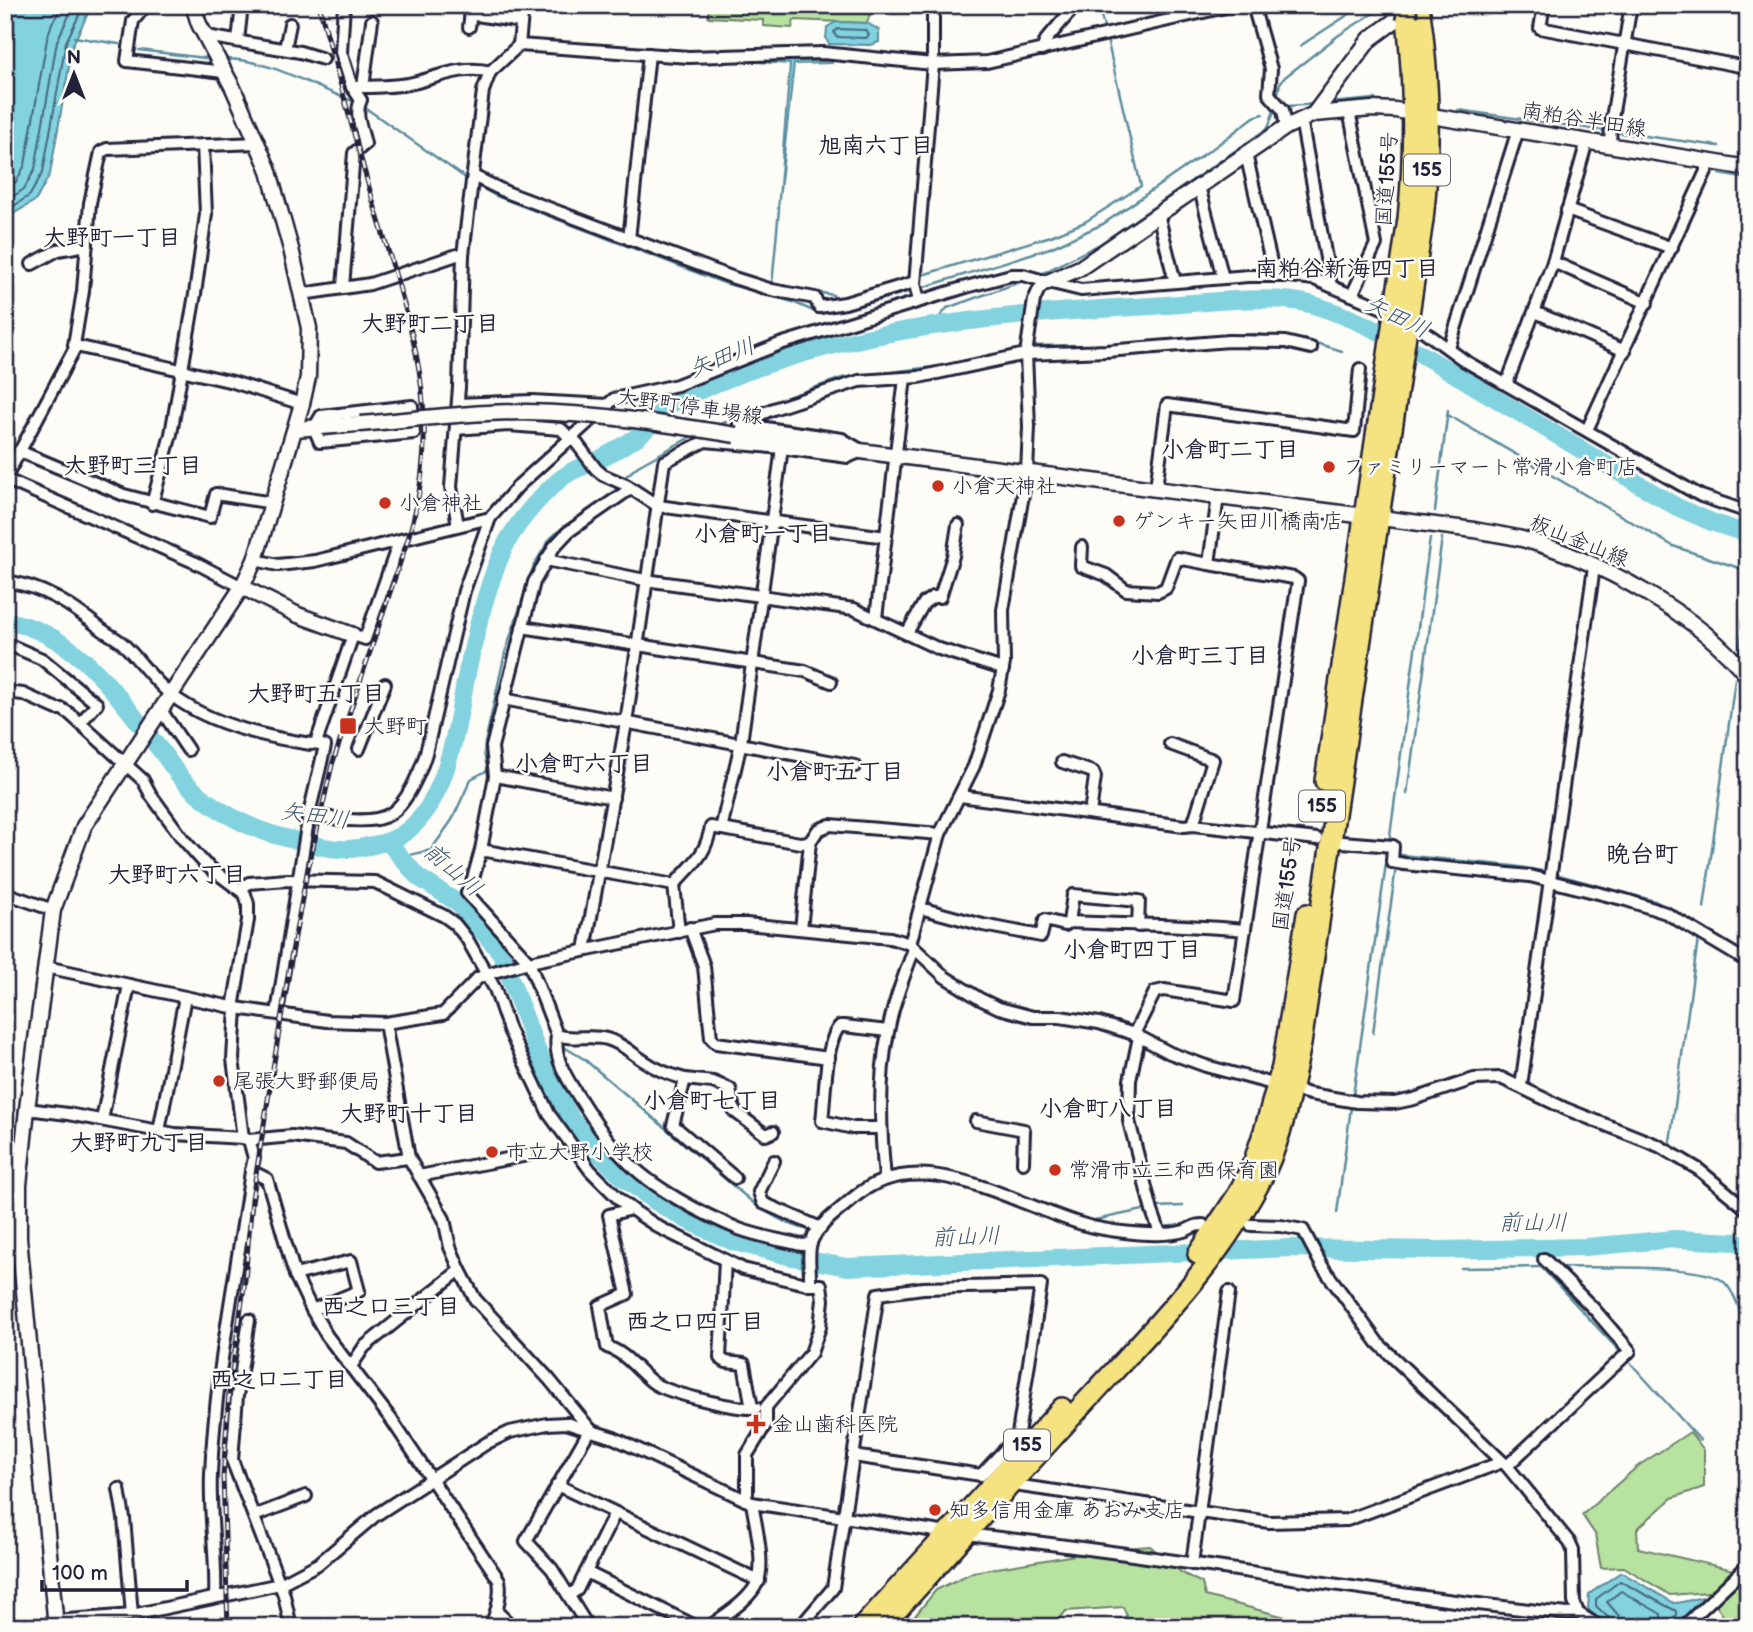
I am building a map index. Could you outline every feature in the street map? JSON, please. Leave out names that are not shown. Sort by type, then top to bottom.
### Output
[{"type":"highway","name":"国道155号","points":[[862,1627],[1013,1480],[1165,1315],[1200,1262],[1213,1234],[1238,1194],[1285,1086],[1303,937],[1323,840],[1401,322],[1412,179],[1421,114],[1412,69],[1413,9]]},
{"type":"highway","name":"国道155号","points":[[882,1627],[957,1534],[1014,1449],[1200,1262]]},
{"type":"main road","points":[[56,1624],[19,1238],[19,1185],[53,910],[84,826],[242,587],[255,560],[308,377],[309,328],[268,168],[193,5]]},
{"type":"main road","points":[[1048,282],[1080,268],[1286,127],[1307,117],[1370,38],[1413,9]]},
{"type":"main road","name":"南粕谷半田線","points":[[1307,117],[1349,111],[1395,110],[1748,168]]},
{"type":"main road","name":"大野町停車場線","points":[[295,429],[497,413],[530,412],[622,419],[1372,517]]},
{"type":"main road","name":"板山金山線","points":[[1372,517],[1474,530],[1522,540],[1594,567],[1636,587],[1682,617],[1707,636],[1748,677]]},
{"type":"main road","points":[[242,587],[298,615],[353,635]]},
{"type":"street","points":[[146,5],[133,22],[127,61],[205,72],[222,70]]},
{"type":"street","points":[[239,41],[242,5]]},
{"type":"street","points":[[344,287],[354,153],[365,144],[359,122],[357,87],[341,52],[345,5]]},
{"type":"street","points":[[458,525],[451,487],[458,404],[463,255],[483,91],[490,72],[519,45],[523,5]]},
{"type":"street","points":[[917,291],[933,64],[933,5]]},
{"type":"street","points":[[1042,50],[1046,40],[1076,5]]},
{"type":"street","points":[[519,45],[689,57],[823,53],[933,64],[988,62],[1234,5]]},
{"type":"street","points":[[1253,5],[1271,69],[1269,94],[1283,110],[1286,127]]},
{"type":"street","points":[[1544,5],[1540,28],[1625,42],[1740,66],[1748,62]]},
{"type":"street","points":[[1610,145],[1611,124],[1631,5]]},
{"type":"street","points":[[469,27],[471,10],[521,22]]},
{"type":"street","points":[[357,87],[372,21]]},
{"type":"street","points":[[285,49],[290,24]]},
{"type":"street","points":[[208,41],[239,41],[323,59]]},
{"type":"street","points":[[629,239],[649,54]]},
{"type":"street","points":[[357,87],[405,85],[458,71],[490,72]]},
{"type":"street","points":[[1349,111],[1376,244],[1352,295]]},
{"type":"street","points":[[1307,117],[1331,286]]},
{"type":"street","points":[[1449,348],[1518,130]]},
{"type":"street","points":[[1507,383],[1553,262],[1587,141]]},
{"type":"street","points":[[242,587],[195,563],[5,479],[76,346],[90,203],[102,152],[107,149],[258,143]]},
{"type":"street","points":[[152,504],[166,454],[183,369],[206,214],[203,145]]},
{"type":"street","points":[[1246,154],[1274,275]]},
{"type":"street","points":[[1587,430],[1672,248],[1708,162]]},
{"type":"street","points":[[473,181],[772,290],[814,298],[819,307],[1011,275],[1023,275],[1081,290],[1274,275],[1303,277],[1352,295],[1449,348],[1465,361],[1701,496],[1748,512]]},
{"type":"street","points":[[1199,186],[1223,278]]},
{"type":"street","points":[[1567,210],[1672,248]]},
{"type":"street","points":[[1158,214],[1175,282]]},
{"type":"street","points":[[32,264],[58,250],[87,245]]},
{"type":"street","points":[[302,294],[370,284],[463,255]]},
{"type":"street","points":[[1553,262],[1647,303]]},
{"type":"street","points":[[885,1178],[880,1128],[888,1031],[940,834],[960,796],[990,719],[1003,669],[1003,610],[1027,472],[1027,352],[1034,300],[1039,289],[1048,282]]},
{"type":"street","points":[[309,814],[335,819],[368,819],[390,815],[404,799],[420,772],[426,753],[464,591],[490,518],[519,485],[573,440],[614,399],[677,385],[917,291]]},
{"type":"street","points":[[1535,313],[1625,351]]},
{"type":"street","points":[[862,451],[842,439],[739,425],[773,409],[859,381],[905,378],[1027,352],[1107,351],[1229,341],[1269,341],[1311,348]]},
{"type":"street","points":[[76,346],[183,369],[259,389],[302,404]]},
{"type":"street","points":[[1156,488],[1167,405],[1354,431],[1360,369]]},
{"type":"street","points":[[876,618],[905,378]]},
{"type":"street","points":[[458,404],[532,401],[608,405]]},
{"type":"street","points":[[412,406],[414,433],[320,442],[314,428],[321,416],[412,406]]},
{"type":"street","points":[[456,429],[508,425],[561,429],[596,469],[658,506],[886,537]]},
{"type":"street","points":[[585,950],[626,723],[664,463],[705,441],[782,447],[848,457],[862,451]]},
{"type":"street","points":[[721,829],[741,743],[782,447]]},
{"type":"street","points":[[19,451],[124,495],[210,517],[216,494],[273,503]]},
{"type":"street","points":[[630,489],[568,532],[534,582],[492,747],[495,776],[481,850],[467,893],[526,963],[557,1035],[557,1056],[571,1084],[600,1131],[626,1161],[658,1186],[741,1229],[801,1245],[811,1245]]},
{"type":"street","points":[[1209,564],[1218,496]]},
{"type":"street","points":[[255,560],[278,565],[314,561],[490,518]]},
{"type":"street","points":[[907,633],[924,603],[933,597],[940,597],[953,556],[958,525]]},
{"type":"street","points":[[316,743],[353,635],[365,639],[399,541]]},
{"type":"street","points":[[1082,547],[1082,566],[1106,575],[1126,590],[1158,592],[1166,587],[1177,558],[1294,578],[1298,581],[1234,1001],[1164,990],[1155,992],[1136,1035],[1130,1080],[1129,1121],[1160,1233]]},
{"type":"street","points":[[547,560],[645,580],[854,609],[958,657],[1003,669]]},
{"type":"street","points":[[1521,1086],[1594,567]]},
{"type":"street","points":[[5,581],[35,587],[51,594],[87,617],[121,642],[170,694],[194,709],[227,723],[296,742],[325,746],[309,814],[276,1013]]},
{"type":"street","points":[[522,627],[806,671],[831,682]]},
{"type":"street","points":[[5,643],[42,659],[97,704],[80,723]]},
{"type":"street","points":[[359,749],[385,684]]},
{"type":"street","points":[[5,692],[23,694],[62,709],[128,760],[183,839],[219,876],[241,888],[247,900],[248,920],[235,1008],[233,1059],[246,1139],[254,1158],[218,1393],[213,1448],[211,1474],[215,1598]]},
{"type":"street","points":[[503,699],[855,766]]},
{"type":"street","points":[[160,712],[188,750]]},
{"type":"street","points":[[1170,744],[1213,760],[1193,825]]},
{"type":"street","points":[[1062,762],[1093,772],[1095,777],[1090,813]]},
{"type":"street","points":[[495,776],[613,798]]},
{"type":"street","points":[[960,796],[1184,826],[1394,846],[1392,862],[1530,876],[1666,913],[1748,962]]},
{"type":"street","points":[[801,929],[810,842],[818,830],[830,825],[940,834]]},
{"type":"street","points":[[674,886],[702,856],[711,827],[800,843],[810,842]]},
{"type":"street","points":[[481,850],[674,886]]},
{"type":"street","points":[[241,888],[249,883],[297,880],[375,882],[455,924],[488,974],[509,1030],[549,1114],[590,1170],[631,1209],[660,1228],[743,1269],[821,1285],[823,1300],[820,1327],[811,1353],[766,1407],[766,1423],[747,1455],[747,1493],[760,1559],[759,1581],[709,1627]]},
{"type":"street","points":[[674,886],[684,930],[704,966],[711,1038],[716,1043],[829,1058]]},
{"type":"street","points":[[5,893],[53,910]]},
{"type":"street","points":[[1069,922],[1073,895],[1139,901],[1138,926]]},
{"type":"street","points":[[920,908],[983,925],[1041,936],[1045,920],[1065,925],[1069,922],[1138,926],[1194,925],[1245,930]]},
{"type":"street","points":[[46,967],[235,1008],[327,1021],[385,1023],[443,1014],[478,978],[488,974],[585,950],[715,924],[890,938],[912,947],[960,988],[999,1008],[1033,1017],[1060,1017],[1099,1023],[1136,1035],[1206,1066],[1285,1086],[1357,1102],[1384,1104],[1414,1099],[1483,1078],[1501,1078],[1566,1109],[1661,1147],[1698,1169],[1748,1210]]},
{"type":"street","points":[[102,1120],[129,985]]},
{"type":"street","points":[[159,1131],[185,997]]},
{"type":"street","points":[[385,1023],[409,1158],[443,1219],[450,1247],[460,1270],[475,1299],[549,1379],[590,1429]]},
{"type":"street","points":[[880,1128],[853,1128],[822,1121],[829,1058],[836,1030],[840,1026],[888,1031]]},
{"type":"street","points":[[557,1035],[564,1038],[606,1038],[621,1044],[667,1074],[713,1082],[730,1089],[734,1111],[766,1135],[773,1132]]},
{"type":"street","points":[[685,1079],[673,1125],[735,1178]]},
{"type":"street","points":[[27,1109],[159,1131],[246,1139],[292,1136],[346,1143],[375,1162],[409,1158]]},
{"type":"street","points":[[976,1121],[1024,1130],[1023,1163]]},
{"type":"street","points":[[419,1177],[528,1155]]},
{"type":"street","points":[[774,1160],[759,1192],[763,1203],[821,1228]]},
{"type":"street","points":[[251,1171],[268,1179],[295,1275],[327,1336],[352,1365],[432,1478],[499,1580],[498,1612],[490,1627]]},
{"type":"street","points":[[811,1281],[811,1245],[821,1228],[861,1191],[885,1178],[911,1174],[971,1183],[1077,1223],[1131,1233],[1185,1231],[1193,1225],[1213,1234]]},
{"type":"street","points":[[631,1209],[609,1215],[627,1294],[600,1306],[607,1347],[615,1349],[653,1383],[667,1390],[752,1408],[766,1407]]},
{"type":"street","points":[[1251,1225],[1300,1228],[1308,1237],[1319,1259],[1378,1343],[1504,1464],[1570,1543],[1573,1550],[1574,1602],[1578,1613],[1600,1627]]},
{"type":"street","points":[[1013,1480],[1021,1486],[1269,1522],[1352,1519],[1504,1464],[1630,1351],[1594,1309],[1544,1259]]},
{"type":"street","points":[[725,1260],[720,1358],[726,1362],[744,1364],[752,1408]]},
{"type":"street","points":[[295,1275],[351,1261],[359,1291],[312,1310]]},
{"type":"street","points":[[352,1365],[364,1347],[460,1270]]},
{"type":"street","points":[[800,1627],[832,1590],[878,1294],[923,1288],[1041,1285],[1014,1449],[981,1475],[853,1457]]},
{"type":"street","points":[[1192,1564],[1229,1292]]},
{"type":"street","points":[[249,1320],[237,1396],[232,1460],[280,1584],[291,1627]]},
{"type":"street","points":[[56,1624],[132,1615],[280,1584],[318,1564],[376,1515],[510,1432],[538,1425],[566,1423],[614,1438],[749,1502],[957,1534],[1302,1578],[1443,1601],[1578,1613]]},
{"type":"street","points":[[588,1627],[552,1569],[526,1541],[590,1429]]},
{"type":"street","points":[[557,1485],[759,1581]]},
{"type":"street","points":[[119,1489],[132,1615]]},
{"type":"street","points":[[254,1516],[306,1496]]},
{"type":"street","points":[[569,1595],[577,1590],[615,1513]]},
{"type":"street","points":[[1683,1627],[1748,1565]]},
{"type":"street","points":[[586,1572],[697,1627]]},
{"type":"street","points":[[498,1612],[513,1627]]},
{"type":"green space","points":[[709,5],[873,5],[867,23],[794,20],[792,28],[763,26],[763,20],[708,17]]},
{"type":"green space","points":[[1690,1432],[1704,1450],[1704,1487],[1672,1498],[1637,1529],[1638,1548],[1742,1572],[1748,1570],[1748,1627],[1713,1627],[1725,1619],[1708,1592],[1670,1595],[1624,1567],[1601,1568],[1595,1534],[1582,1515],[1638,1466]]},
{"type":"green space","points":[[1150,1546],[1182,1573],[1202,1583],[1205,1596],[1293,1619],[1292,1627],[1100,1627],[1127,1616],[1123,1607],[1066,1611],[1053,1627],[906,1627],[936,1590],[973,1572],[1111,1549]]},
{"type":"water","points":[[5,5],[92,5],[73,44],[50,174],[36,200],[5,219]]},
{"type":"water","points":[[836,22],[867,23],[879,30],[879,42],[871,45],[829,44],[826,39],[827,27]]},
{"type":"water","points":[[830,58],[832,63],[794,64],[778,209],[790,64],[741,61],[829,61]]},
{"type":"water","points":[[1621,1572],[1674,1603],[1704,1597],[1705,1600],[1674,1627],[1608,1627],[1588,1609],[1589,1594]]},
{"type":"waterway","points":[[1098,5],[1105,31]]},
{"type":"waterway","points":[[1300,46],[1363,5]]},
{"type":"waterway","points":[[1277,98],[1280,83],[1285,77],[1339,35],[1386,5]]},
{"type":"waterway","points":[[74,37],[119,44]]},
{"type":"waterway","points":[[919,276],[1051,236],[1085,222],[1141,186],[1107,39]]},
{"type":"waterway","points":[[139,50],[213,59]]},
{"type":"waterway","points":[[223,59],[273,68],[355,102]]},
{"type":"waterway","points":[[1330,103],[1375,99]]},
{"type":"waterway","points":[[1288,106],[1316,104]]},
{"type":"waterway","points":[[364,107],[470,181]]},
{"type":"waterway","points":[[1039,275],[1100,244],[1268,128],[1275,108]]},
{"type":"waterway","points":[[1458,110],[1608,131]]},
{"type":"waterway","points":[[921,288],[1050,248],[1103,224],[1254,117],[1263,114]]},
{"type":"waterway","points":[[1615,132],[1719,146]]},
{"type":"waterway","points":[[1720,174],[1748,179]]},
{"type":"waterway","points":[[476,185],[494,195],[724,283],[793,302],[820,314],[914,290]]},
{"type":"waterway","points":[[772,285],[779,209]]},
{"type":"waterway","points":[[721,268],[755,279]]},
{"type":"waterway","points":[[933,325],[947,308],[1026,280]]},
{"type":"waterway","points":[[771,284],[833,295],[833,300]]},
{"type":"waterway","name":"矢田川","points":[[5,621],[31,628],[75,653],[113,690],[177,774],[200,795],[226,813],[269,833],[325,847],[351,849],[382,843],[404,833],[422,816],[436,794],[453,741],[484,603],[511,535],[534,505],[560,479],[640,435],[671,404],[786,358],[906,330],[1029,315],[1232,300],[1274,299],[1310,304],[1379,331],[1677,507],[1748,534]]},
{"type":"waterway","points":[[1030,346],[1105,345],[1254,334],[1306,340],[1342,351]]},
{"type":"waterway","points":[[716,426],[842,378],[940,366],[1023,348]]},
{"type":"waterway","points":[[1435,511],[1448,410]]},
{"type":"waterway","points":[[1448,415],[1673,546],[1748,571]]},
{"type":"waterway","points":[[623,479],[638,466],[694,435]]},
{"type":"waterway","points":[[1748,484],[1745,499],[1748,499]]},
{"type":"waterway","points":[[401,857],[431,850],[452,820],[471,779],[488,770],[485,743],[505,653],[534,565],[550,539],[614,492],[619,485]]},
{"type":"waterway","points":[[1389,843],[1430,538]]},
{"type":"waterway","points":[[1407,794],[1442,538]]},
{"type":"waterway","points":[[1739,654],[1748,595]]},
{"type":"waterway","points":[[1704,908],[1735,679]]},
{"type":"waterway","name":"前山川","points":[[388,842],[418,877],[458,903],[501,953],[551,1082],[572,1120],[595,1150],[624,1178],[653,1200],[731,1241],[792,1257],[847,1267],[1291,1248],[1441,1250],[1586,1247],[1675,1239],[1737,1242],[1748,1246]]},
{"type":"waterway","points":[[1353,1096],[1388,850]]},
{"type":"waterway","points":[[1401,855],[1548,872]]},
{"type":"waterway","points":[[1373,1033],[1396,867]]},
{"type":"waterway","points":[[1555,874],[1655,901],[1696,923]]},
{"type":"waterway","points":[[1709,932],[1748,955]]},
{"type":"waterway","points":[[1670,1142],[1698,939]]},
{"type":"waterway","points":[[501,953],[513,957],[517,962]]},
{"type":"waterway","points":[[521,968],[526,974],[553,1041]]},
{"type":"waterway","points":[[559,1044],[584,1059],[757,1206],[791,1225],[814,1230]]},
{"type":"waterway","points":[[1337,1213],[1351,1107]]},
{"type":"waterway","points":[[887,1173],[908,1170]]},
{"type":"waterway","points":[[953,1174],[977,1178],[1088,1220]]},
{"type":"waterway","points":[[845,1198],[862,1184],[880,1175]]},
{"type":"waterway","points":[[1155,1207],[1183,1206]]},
{"type":"waterway","points":[[1090,1221],[1148,1209]]},
{"type":"waterway","points":[[1108,1225],[1154,1228]]},
{"type":"waterway","points":[[1161,1227],[1185,1225]]},
{"type":"waterway","points":[[1541,1267],[1622,1354]]},
{"type":"waterway","points":[[1461,1268],[1547,1267]]},
{"type":"waterway","points":[[1557,1267],[1666,1269],[1707,1274],[1720,1279],[1730,1289],[1748,1332]]},
{"type":"waterway","points":[[1627,1359],[1700,1440]]},
{"type":"railway","points":[[228,1627],[223,1477],[229,1393],[245,1280],[252,1199],[291,957],[332,765],[408,539],[419,492],[424,449],[424,408],[419,367],[410,328],[319,5]]},
{"type":"place","name":"ファミリーマート常滑小倉町店","points":[[1329,467]]},
{"type":"place","name":"小倉天神社","points":[[938,486]]},
{"type":"place","name":"小倉神社","points":[[385,503]]},
{"type":"place","name":"ゲンキー矢田川橋南店","points":[[1119,521]]},
{"type":"place","name":"大野町","points":[[348,726]]},
{"type":"place","name":"尾張大野郵便局","points":[[219,1081]]},
{"type":"place","name":"市立大野小学校","points":[[492,1152]]},
{"type":"place","name":"常滑市立三和西保育園","points":[[1055,1170]]},
{"type":"place","name":"金山歯科医院","points":[[756,1424]]},
{"type":"place","name":"知多信用金庫 あおみ支店","points":[[935,1510]]},
{"type":"district","name":"旭南六丁目","points":[[876,146]]},
{"type":"district","name":"大野町一丁目","points":[[112,238]]},
{"type":"district","name":"南粕谷新海四丁目","points":[[1347,269]]},
{"type":"district","name":"大野町二丁目","points":[[430,324]]},
{"type":"district","name":"小倉町二丁目","points":[[1230,450]]},
{"type":"district","name":"大野町三丁目","points":[[133,466]]},
{"type":"district","name":"小倉町一丁目","points":[[763,534]]},
{"type":"district","name":"小倉町三丁目","points":[[1200,656]]},
{"type":"district","name":"大野町五丁目","points":[[316,694]]},
{"type":"district","name":"小倉町六丁目","points":[[584,764]]},
{"type":"district","name":"小倉町五丁目","points":[[835,772]]},
{"type":"district","name":"晩台町","points":[[1642,854]]},
{"type":"district","name":"大野町六丁目","points":[[177,875]]},
{"type":"district","name":"小倉町四丁目","points":[[1132,950]]},
{"type":"district","name":"小倉町七丁目","points":[[712,1101]]},
{"type":"district","name":"小倉町八丁目","points":[[1108,1109]]},
{"type":"district","name":"大野町十丁目","points":[[409,1114]]},
{"type":"district","name":"大野町九丁目","points":[[139,1143]]},
{"type":"district","name":"西之口三丁目","points":[[391,1307]]},
{"type":"district","name":"西之口四丁目","points":[[695,1322]]},
{"type":"district","name":"西之口二丁目","points":[[279,1380]]}]
